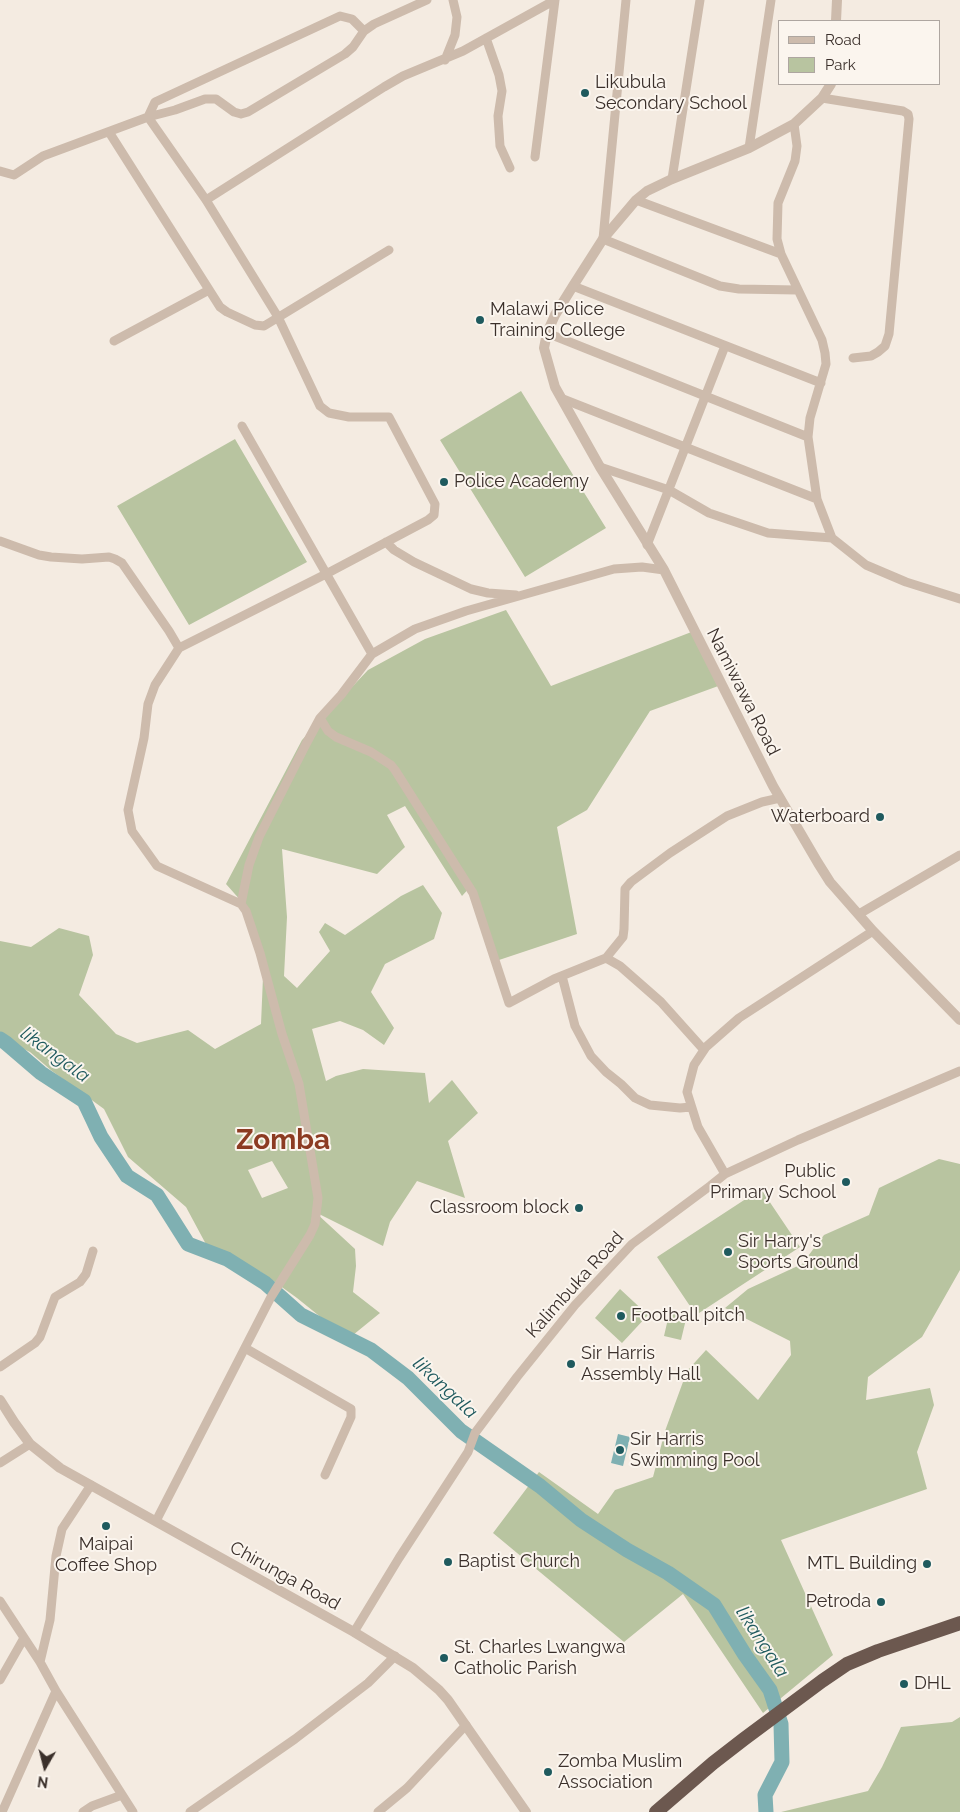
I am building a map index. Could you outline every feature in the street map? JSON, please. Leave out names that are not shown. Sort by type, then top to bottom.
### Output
[{"type":"highway","points":[[656,1812],[736,1745],[847,1664],[878,1651],[960,1623]]},
{"type":"street","points":[[0,171],[14,175],[43,156],[148,117],[211,98],[216,99],[234,112],[241,114],[248,112],[345,54],[353,47],[364,31],[374,24],[427,0]]},
{"type":"street","points":[[445,60],[455,35],[457,17],[453,0]]},
{"type":"street","points":[[206,200],[403,76],[445,60],[555,0],[535,157]]},
{"type":"street","points":[[604,239],[626,0]]},
{"type":"street","points":[[672,179],[700,0]]},
{"type":"street","points":[[748,148],[772,0]]},
{"type":"street","points":[[836,20],[837,0]]},
{"type":"street","points":[[148,117],[155,102],[340,16],[352,18],[364,31]]},
{"type":"street","points":[[486,38],[499,75],[502,91],[498,116],[500,146],[510,168]]},
{"type":"street","points":[[808,437],[547,333],[555,315],[604,239],[636,200],[672,179],[748,148],[794,124],[822,98],[829,85]]},
{"type":"street","points":[[822,98],[902,110],[908,114],[909,119],[889,334],[885,346],[878,352],[871,356],[853,358]]},
{"type":"street","points":[[148,117],[206,200],[278,317],[320,406],[329,413],[348,416],[389,417],[435,504],[434,515],[428,520],[179,648],[155,685],[148,704],[144,738],[128,810],[132,832],[157,866],[241,904],[246,911],[260,953],[282,1034],[298,1078],[318,1198],[315,1224],[310,1235],[282,1278],[156,1521]]},
{"type":"street","points":[[794,124],[797,146],[795,161],[778,203],[776,239],[797,290],[822,340],[826,364],[810,418],[808,437],[817,499],[832,538],[866,565],[906,582],[960,599]]},
{"type":"street","points":[[109,132],[220,307],[226,312],[255,325],[264,326],[389,250]]},
{"type":"street","points":[[636,200],[781,254]]},
{"type":"street","points":[[604,239],[720,286],[739,289],[797,290]]},
{"type":"street","points":[[573,286],[821,383]]},
{"type":"street","points":[[114,341],[209,290]]},
{"type":"street","name":"Namiwawa Road","points":[[547,333],[544,348],[555,387],[647,546],[664,570],[780,798],[830,882],[873,931],[960,1020]]},
{"type":"street","points":[[647,546],[725,346]]},
{"type":"street","points":[[563,399],[817,499]]},
{"type":"street","points":[[242,426],[372,654]]},
{"type":"street","points":[[600,467],[669,490],[709,513],[768,532],[832,538]]},
{"type":"street","points":[[0,539],[39,555],[82,559],[109,557],[122,563],[170,631],[179,648]]},
{"type":"street","points":[[386,542],[394,550],[414,562],[471,589],[488,593],[524,595]]},
{"type":"street","points":[[241,904],[244,883],[259,837],[320,718],[341,695],[372,654],[415,629],[433,622],[614,569],[642,567],[664,570]]},
{"type":"street","points":[[320,718],[328,731],[333,735],[371,752],[391,764],[395,770],[473,893],[509,1003],[538,986],[606,958],[623,936],[626,890],[631,882],[670,853],[726,816],[762,802],[780,798]]},
{"type":"street","points":[[859,914],[960,855]]},
{"type":"street","points":[[725,1174],[706,1143],[691,1107],[688,1086],[694,1065],[704,1050],[739,1018],[873,931]]},
{"type":"street","points":[[606,958],[620,966],[661,1002],[704,1050]]},
{"type":"street","points":[[562,976],[575,1026],[591,1056],[606,1072],[635,1098],[650,1105],[680,1108],[691,1107]]},
{"type":"street","name":"Kalimbuka Road","points":[[354,1632],[399,1558],[468,1452],[475,1434],[517,1377],[569,1312],[632,1244],[725,1174],[798,1140],[960,1071]]},
{"type":"street","points":[[0,1367],[35,1344],[40,1337],[55,1297],[80,1282],[86,1274],[93,1251]]},
{"type":"street","points":[[245,1348],[351,1409],[351,1416],[325,1476]]},
{"type":"street","name":"Chirunga Road","points":[[0,1400],[30,1444],[60,1468],[354,1632],[413,1668],[439,1690],[466,1725],[526,1812]]},
{"type":"street","points":[[0,1464],[30,1444]]},
{"type":"street","points":[[40,1662],[50,1620],[56,1556],[62,1529],[91,1486]]},
{"type":"street","points":[[0,1601],[133,1812]]},
{"type":"street","points":[[0,1680],[24,1638]]},
{"type":"street","points":[[190,1812],[295,1739],[368,1683],[395,1656]]},
{"type":"street","points":[[2,1812],[56,1691]]},
{"type":"street","points":[[378,1812],[407,1788],[466,1725]]},
{"type":"street","points":[[83,1812],[92,1806],[122,1795]]},
{"type":"green space","points":[[521,391],[606,528],[525,577],[440,440]]},
{"type":"green space","points":[[235,439],[307,562],[189,625],[117,506]]},
{"type":"green space","points":[[506,610],[551,686],[694,631],[721,685],[650,711],[587,810],[557,827],[577,934],[496,961],[472,885],[462,896],[405,806],[387,815],[405,847],[377,874],[282,849],[287,917],[284,976],[297,988],[330,951],[319,932],[325,923],[345,935],[401,896],[423,885],[442,913],[434,939],[385,964],[371,992],[394,1028],[384,1045],[363,1030],[340,1021],[312,1029],[326,1081],[336,1076],[363,1069],[425,1073],[429,1103],[452,1080],[478,1113],[448,1141],[465,1198],[417,1181],[390,1222],[383,1246],[315,1212],[355,1249],[356,1266],[353,1292],[380,1313],[353,1335],[333,1327],[261,1272],[208,1248],[186,1207],[128,1157],[104,1109],[52,1071],[30,1052],[0,1038],[0,941],[31,947],[59,928],[89,936],[93,955],[79,995],[116,1034],[137,1043],[188,1030],[215,1049],[261,1024],[263,977],[242,902],[226,884],[302,740],[368,670],[425,639]],"holes":[[[272,1161],[288,1188],[262,1198],[248,1170]]]},
{"type":"green space","points":[[939,1159],[960,1164],[960,1270],[922,1337],[868,1377],[866,1400],[930,1388],[934,1405],[917,1452],[927,1489],[781,1540],[833,1655],[763,1713],[683,1594],[624,1642],[493,1533],[539,1472],[598,1514],[615,1490],[653,1477],[665,1431],[687,1371],[706,1350],[758,1400],[791,1355],[790,1341],[725,1308],[748,1289],[802,1264],[824,1235],[869,1215],[879,1188]]},
{"type":"green space","name":"Sir Harry's Sports Ground","points":[[761,1189],[800,1247],[696,1315],[657,1257]]},
{"type":"green space","name":"Football pitch","points":[[620,1289],[648,1315],[622,1343],[595,1318]]},
{"type":"green space","points":[[670,1310],[687,1315],[681,1340],[664,1336]]},
{"type":"green space","points":[[960,1717],[960,1812],[781,1812],[868,1791],[901,1727],[952,1722]]},
{"type":"water","name":"Sir Harris Swimming Pool","points":[[618,1434],[630,1437],[623,1466],[611,1463]]},
{"type":"waterway","name":"likangala","points":[[0,1039],[41,1073],[84,1101],[101,1137],[127,1176],[157,1195],[188,1244],[227,1259],[265,1283],[301,1315],[371,1350],[408,1378],[461,1431],[540,1486],[581,1520],[627,1550],[668,1573],[714,1605],[745,1655],[770,1690],[781,1724],[782,1762],[765,1795],[766,1812]]},
{"type":"place","name":"Likubula Secondary School","points":[[585,93]]},
{"type":"place","name":"Malawi Police Training College","points":[[480,320]]},
{"type":"place","name":"Police Academy","points":[[444,482]]},
{"type":"place","name":"Waterboard","points":[[880,817]]},
{"type":"place","name":"Public Primary School","points":[[846,1182]]},
{"type":"place","name":"Classroom block","points":[[579,1208]]},
{"type":"place","name":"Sir Harry's Sports Ground","points":[[728,1252]]},
{"type":"place","name":"Football pitch","points":[[621,1316]]},
{"type":"place","name":"Sir Harris Assembly Hall","points":[[571,1364]]},
{"type":"place","name":"Sir Harris Swimming Pool","points":[[620,1450]]},
{"type":"place","name":"Maipai Coffee Shop","points":[[106,1526]]},
{"type":"place","name":"Baptist Church","points":[[448,1562]]},
{"type":"place","name":"MTL Building","points":[[927,1564]]},
{"type":"place","name":"Petroda","points":[[881,1602]]},
{"type":"place","name":"St. Charles Lwangwa Catholic Parish","points":[[444,1658]]},
{"type":"place","name":"DHL","points":[[904,1684]]},
{"type":"place","name":"Zomba Muslim Association","points":[[548,1772]]},
{"type":"district","name":"Zomba","points":[[283,1141]]}]
